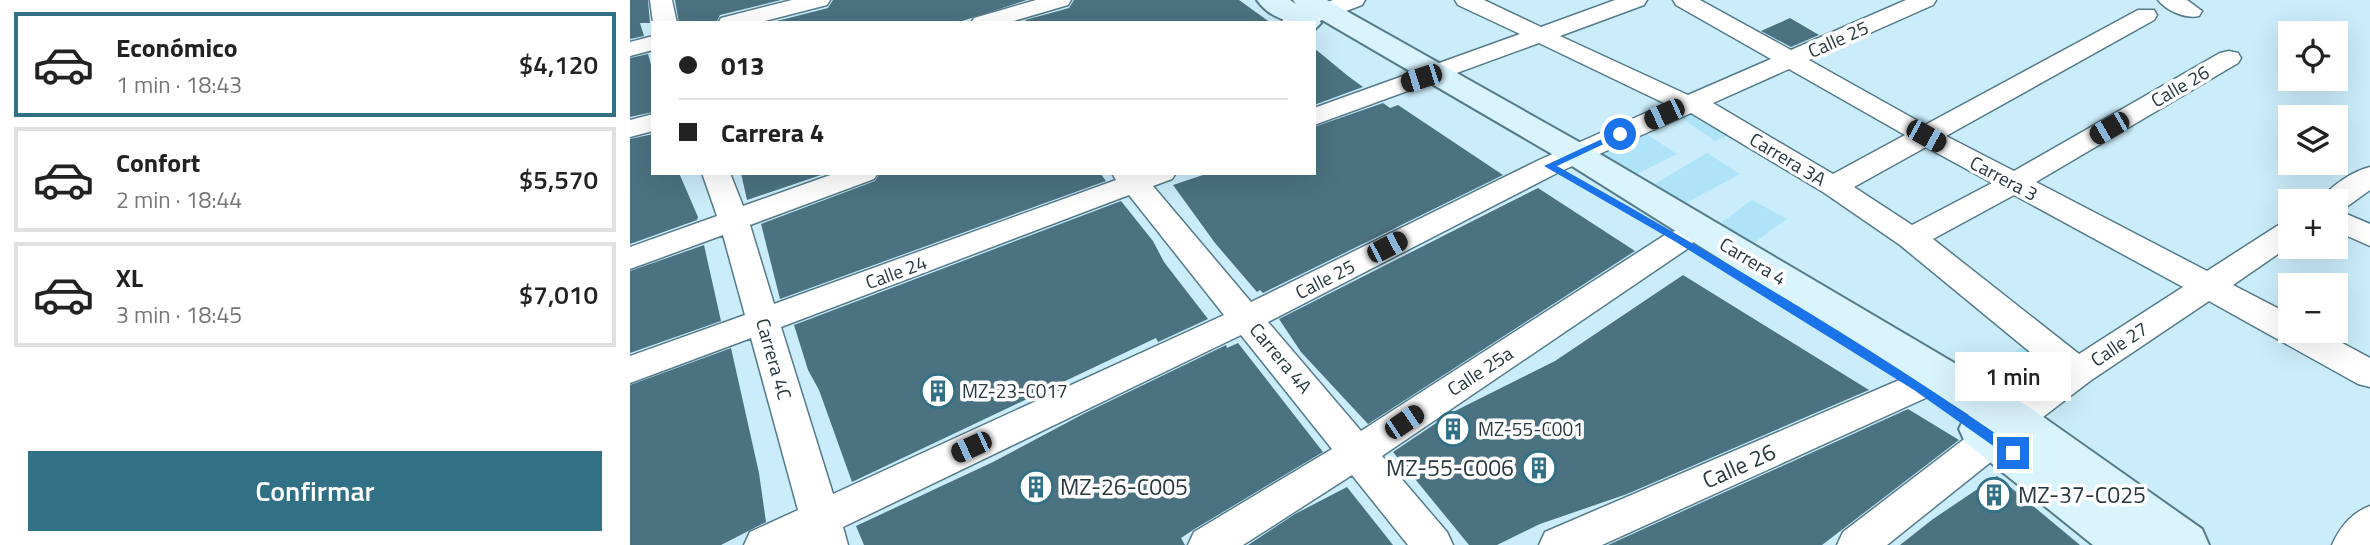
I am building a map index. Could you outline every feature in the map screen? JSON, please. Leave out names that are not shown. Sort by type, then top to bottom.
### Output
[{"type":"main road","name":"Carrera 4","points":[[1271,0],[1315,15],[1563,160],[2003,429],[2184,545]]},
{"type":"main road","name":"Carrera 4","points":[[1563,160],[1679,240],[1918,386],[2003,429],[2130,545]]},
{"type":"street","points":[[661,0],[665,21]]},
{"type":"street","points":[[737,21],[819,0]]},
{"type":"street","points":[[995,16],[1060,0]]},
{"type":"street","name":"Carrera 3A","points":[[1466,0],[1686,104],[1703,108],[1833,186],[1911,238],[2078,372]]},
{"type":"street","points":[[1316,116],[1545,36],[1636,0]]},
{"type":"street","name":"Carrera 3","points":[[1684,0],[1926,136],[2278,323]]},
{"type":"street","name":"Calle 25","points":[[764,545],[824,532],[1563,160],[1926,0]]},
{"type":"street","points":[[2169,0],[2191,11]]},
{"type":"street","points":[[1833,186],[2146,15]]},
{"type":"street","points":[[630,49],[651,44]]},
{"type":"street","name":"Calle 26","points":[[1911,238],[2014,183],[2228,58]]},
{"type":"street","points":[[630,130],[651,123]]},
{"type":"street","name":"Carrera 4C","points":[[717,175],[734,221],[824,532]]},
{"type":"street","points":[[630,258],[859,175]]},
{"type":"street","points":[[2348,192],[2370,176]]},
{"type":"street","name":"Carrera 4A","points":[[1141,177],[1247,317],[1433,545]]},
{"type":"street","name":"Calle 24","points":[[630,370],[1141,177]]},
{"type":"street","points":[[2348,225],[2370,236]]},
{"type":"street","name":"Calle 27","points":[[1857,545],[2078,372],[2278,238]]},
{"type":"street","name":"Calle 25a","points":[[1208,545],[1358,452],[1679,240]]},
{"type":"street","name":"Carrera 3","points":[[2314,343],[2370,374]]},
{"type":"street","name":"Calle 26","points":[[1559,545],[1918,386]]},
{"type":"street","points":[[2352,545],[2370,524]]},
{"type":"shaded area","points":[[1701,109],[1736,131],[1715,141],[1681,118]]},
{"type":"shaded area","points":[[1645,133],[1677,154],[1623,181],[1587,159]]},
{"type":"shaded area","points":[[1707,153],[1740,174],[1671,211],[1641,192]]},
{"type":"shaded area","points":[[1752,200],[1787,219],[1738,254],[1706,234]]},
{"type":"shaded area","points":[[2025,346],[2052,368],[2009,399],[1975,374]]},
{"type":"building","points":[[630,0],[648,0],[650,23],[640,23],[644,36],[630,39]]},
{"type":"building","points":[[675,0],[781,0],[720,15],[717,21],[679,21]]},
{"type":"building","points":[[833,0],[1027,0],[962,21],[777,21],[828,8]]},
{"type":"building","points":[[1074,0],[1239,0],[1268,21],[1025,20],[1069,8]]},
{"type":"building","points":[[1790,18],[1819,35],[1791,47],[1761,31]]},
{"type":"building","points":[[1316,50],[1348,76],[1363,87],[1316,104]]},
{"type":"building","points":[[648,54],[651,65],[651,112],[630,117],[630,58]]},
{"type":"building","points":[[1383,103],[1390,108],[1398,105],[1503,175],[1263,293],[1260,290],[1257,292],[1215,243],[1173,185],[1203,175],[1316,175],[1316,126]]},
{"type":"building","points":[[651,134],[651,175],[680,175],[697,220],[630,244],[630,139]]},
{"type":"building","points":[[741,175],[821,175],[747,200]]},
{"type":"building","points":[[879,175],[1102,175],[1106,181],[780,299],[761,224],[875,181]]},
{"type":"building","points":[[1538,188],[1635,251],[1368,424],[1301,352],[1279,319]]},
{"type":"building","points":[[1121,201],[1208,319],[1158,342],[1156,338],[852,482],[819,390],[808,370],[794,325]]},
{"type":"building","points":[[704,245],[721,321],[630,353],[630,271]]},
{"type":"building","points":[[1683,275],[1869,390],[1627,494],[1540,524],[1497,545],[1469,545],[1393,452],[1451,413],[1555,361]]},
{"type":"building","points":[[1238,343],[1323,452],[1181,538],[1185,545],[864,545],[856,526],[993,462],[1085,413],[1226,345],[1227,348]]},
{"type":"building","points":[[731,348],[759,473],[766,522],[721,545],[630,545],[630,385]]},
{"type":"building","points":[[1908,409],[1959,440],[1822,545],[1608,545]]},
{"type":"building","name":"MZ-37-C025","points":[[1997,476],[2080,545],[1900,545],[1933,519]]},
{"type":"building","points":[[1347,487],[1393,545],[1248,545],[1295,514]]},
{"type":"place","name":"MZ-23-C017","points":[[938,391]]},
{"type":"place","name":"MZ-55-C001","points":[[1453,429]]},
{"type":"place","name":"MZ-55-C006","points":[[1539,468]]},
{"type":"place","name":"MZ-26-C005","points":[[1036,487]]},
{"type":"place","name":"MZ-37-C025","points":[[1994,495]]},
{"type":"route","points":[[1620,134],[1549,166],[1679,240],[1918,386],[2013,453]]}]
